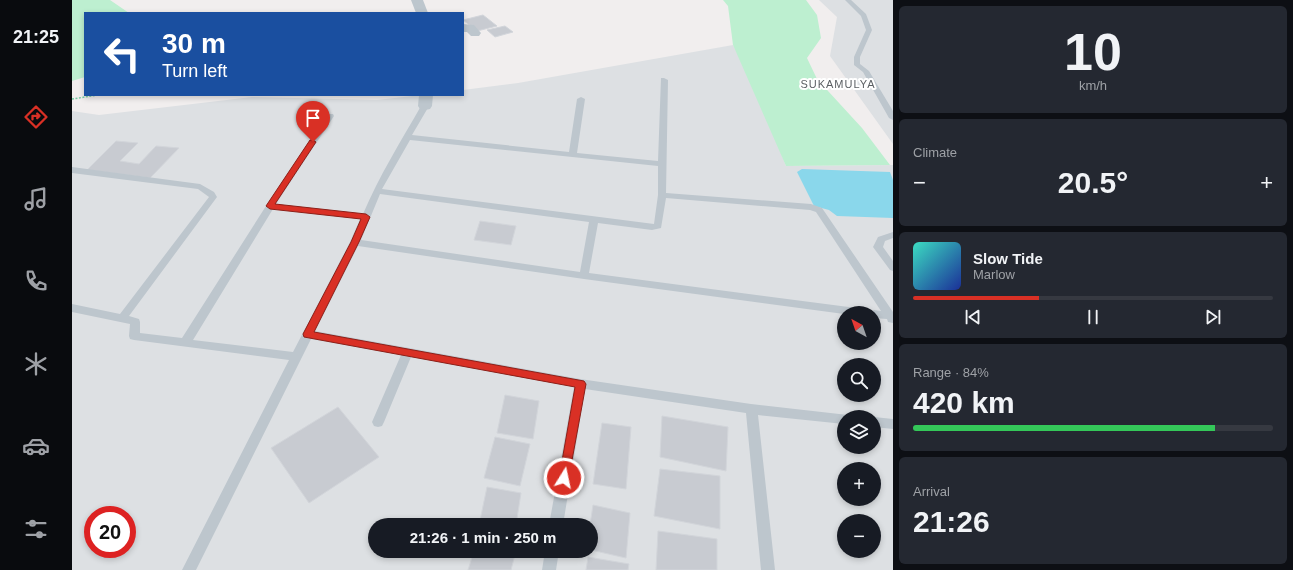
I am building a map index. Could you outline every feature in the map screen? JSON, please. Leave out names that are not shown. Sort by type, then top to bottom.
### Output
[{"type":"street","points":[[417,0],[422,12]]},
{"type":"street","points":[[464,28],[470,28],[475,33]]},
{"type":"lane","points":[[848,0],[864,15],[869,30],[857,57],[856,65],[866,72],[893,118]]},
{"type":"lane","points":[[377,191],[652,227],[658,226],[662,195],[664,80]]},
{"type":"lane","points":[[573,154],[581,99]]},
{"type":"lane","points":[[189,570],[307,334],[355,242],[377,191],[407,137],[425,100]]},
{"type":"lane","points":[[186,343],[270,206],[330,116]]},
{"type":"lane","points":[[407,137],[662,164]]},
{"type":"lane","points":[[72,170],[200,187],[213,197],[122,318]]},
{"type":"lane","points":[[662,195],[812,206],[819,210],[891,319]]},
{"type":"lane","points":[[270,206],[366,217]]},
{"type":"lane","points":[[584,276],[594,219]]},
{"type":"lane","points":[[893,235],[881,239],[878,247],[893,268]]},
{"type":"lane","points":[[355,242],[584,276],[837,309]]},
{"type":"lane","points":[[72,308],[122,318],[134,322],[134,336],[296,357]]},
{"type":"lane","points":[[881,316],[891,319]]},
{"type":"lane","points":[[307,334],[580,384],[751,409],[837,418]]},
{"type":"lane","points":[[378,422],[408,352]]},
{"type":"lane","points":[[557,518],[580,384]]},
{"type":"lane","points":[[751,409],[768,570]]},
{"type":"lane","points":[[881,423],[893,424]]},
{"type":"lane","points":[[549,570],[551,558]]},
{"type":"path","points":[[72,98],[89,96]]},
{"type":"shaded area","points":[[819,0],[893,0],[893,144],[830,56],[837,17]]},
{"type":"shaded area","points":[[733,45],[754,84],[786,166],[893,165],[893,570],[72,570],[72,111],[99,115],[252,97],[377,100],[412,96],[464,96],[464,90],[518,83]]},
{"type":"green space","points":[[72,0],[110,0],[128,12],[84,12],[84,77],[72,81]]},
{"type":"green space","points":[[723,0],[806,0],[817,15],[821,38],[807,58],[817,79],[862,128],[890,165],[786,166],[733,45],[728,6]]},
{"type":"water","points":[[802,169],[890,172],[893,180],[893,218],[837,216],[829,210],[814,206],[797,172]]},
{"type":"building","points":[[483,15],[497,26],[477,31],[464,20]]},
{"type":"building","points":[[505,26],[513,32],[495,37],[487,30]]},
{"type":"building","points":[[116,141],[138,143],[120,161],[139,164],[156,146],[179,148],[150,178],[87,170]]},
{"type":"building","points":[[480,221],[516,226],[511,245],[474,240]]},
{"type":"building","points":[[505,395],[539,401],[533,439],[497,433]]},
{"type":"building","points":[[338,407],[379,457],[309,503],[271,448]]},
{"type":"building","points":[[662,416],[728,427],[726,471],[660,457]]},
{"type":"building","points":[[602,423],[631,427],[626,489],[593,484]]},
{"type":"building","points":[[495,437],[530,444],[520,486],[484,478]]},
{"type":"building","points":[[660,469],[720,476],[720,529],[654,516]]},
{"type":"building","points":[[487,487],[521,493],[517,518],[480,518]]},
{"type":"building","points":[[593,505],[630,513],[626,558],[598,552],[598,518],[591,518]]},
{"type":"building","points":[[658,531],[717,539],[717,570],[656,570]]},
{"type":"building","points":[[472,558],[514,558],[511,570],[468,570]]},
{"type":"building","points":[[588,558],[629,564],[628,570],[586,570]]},
{"type":"district","name":"SUKAMULYA","points":[[838,84]]},
{"type":"route","points":[[313,142],[270,206],[366,217],[355,242],[307,334],[580,384],[564,478]]}]
